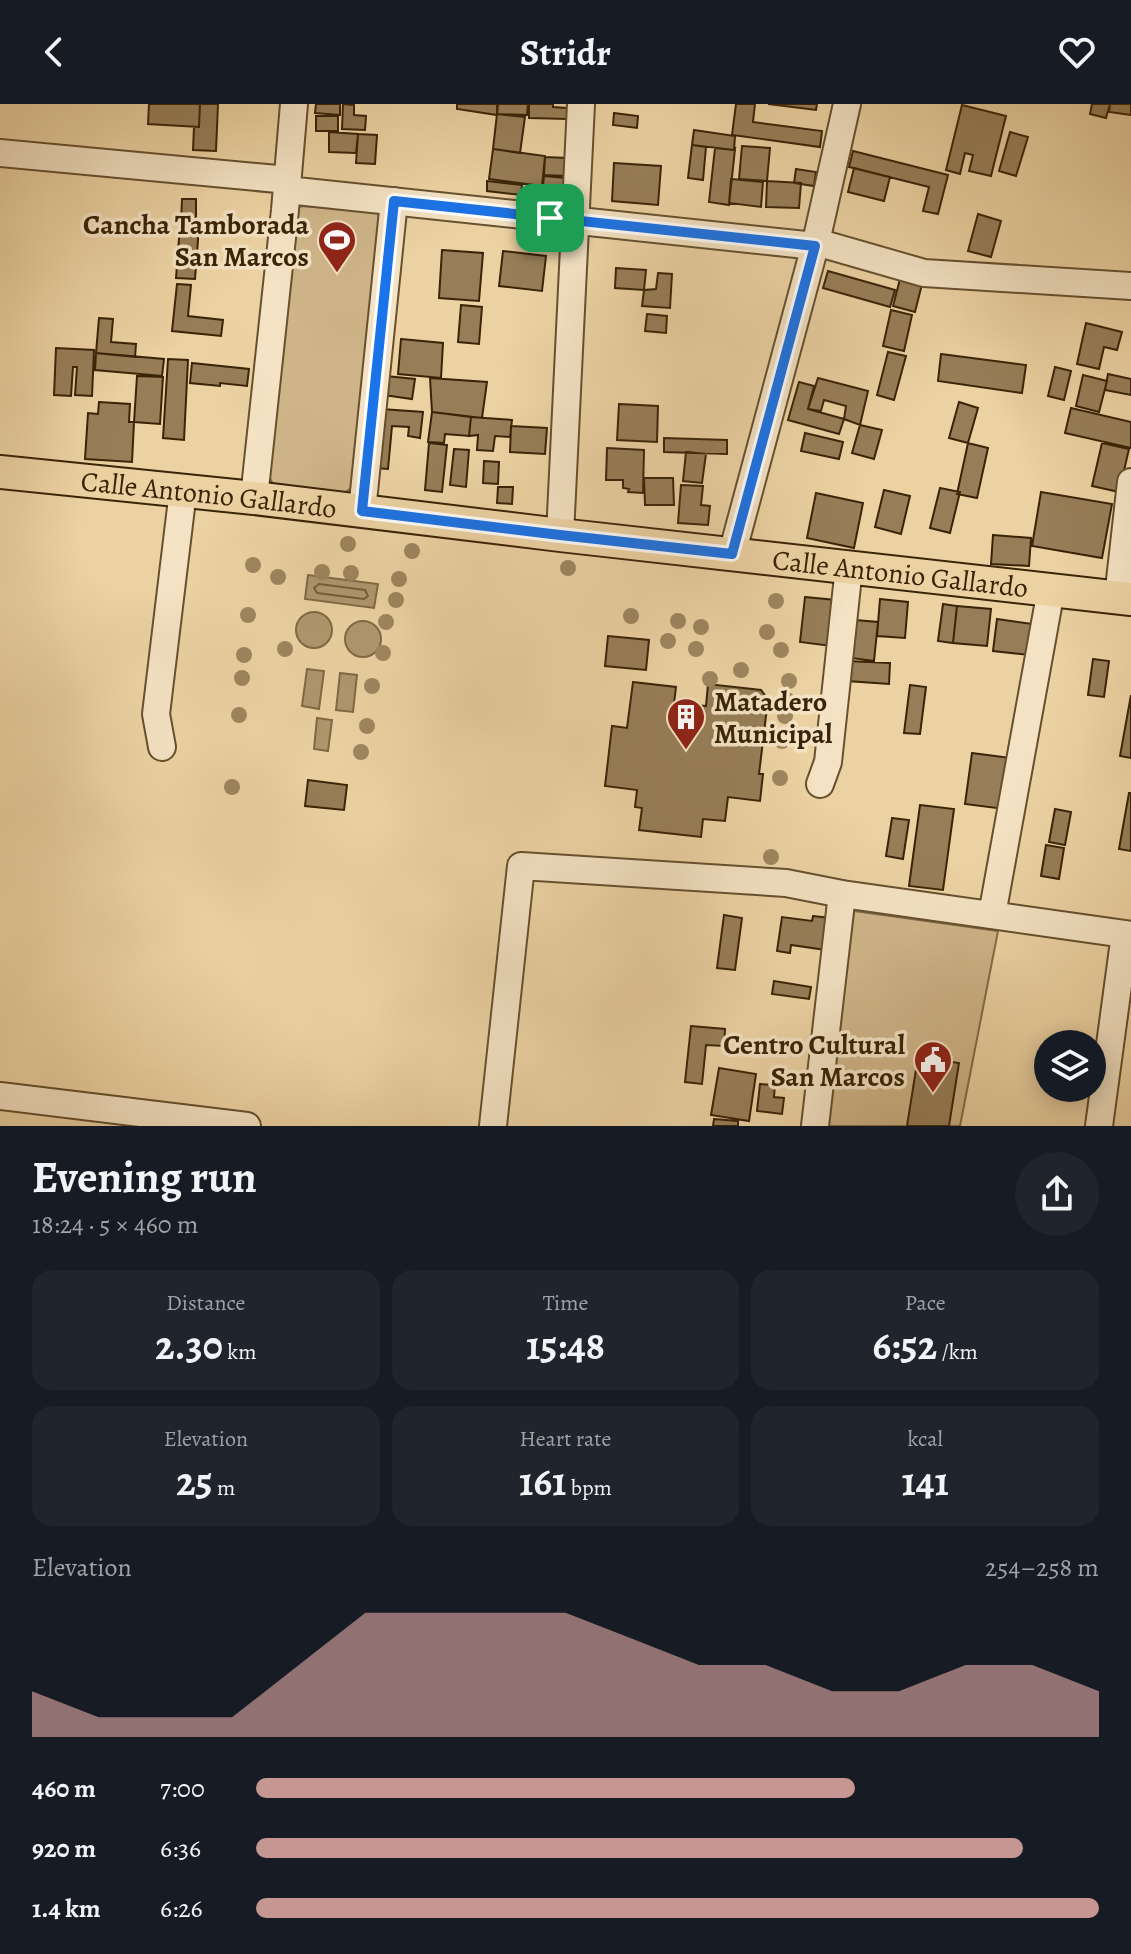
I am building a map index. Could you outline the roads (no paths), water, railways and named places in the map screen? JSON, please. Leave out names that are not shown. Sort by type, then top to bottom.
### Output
[{"type":"main road","name":"Calle Antonio Gallardo","points":[[0,472],[254,498],[1124,599]]},
{"type":"street","points":[[254,498],[294,104]]},
{"type":"street","points":[[560,535],[581,104]]},
{"type":"street","points":[[732,554],[816,244],[847,104]]},
{"type":"street","points":[[0,153],[288,185],[394,201],[816,244],[924,273],[1131,286]]},
{"type":"street","points":[[362,511],[394,201]]},
{"type":"street","points":[[1124,599],[1131,482]]},
{"type":"street","points":[[162,747],[156,714],[183,491]]},
{"type":"street","points":[[820,784],[828,762],[849,567]]},
{"type":"street","points":[[992,915],[1051,590]]},
{"type":"street","points":[[493,1126],[521,866],[786,883],[842,894],[1128,934],[1099,1126]]},
{"type":"street","points":[[815,1126],[842,894]]},
{"type":"street","points":[[0,1096],[167,1121],[247,1126]]},
{"type":"water","points":[[308,575],[378,584],[374,608],[305,599]]},
{"type":"water","points":[[314,612],[327,617],[332,630],[327,643],[314,648],[301,643],[296,630],[301,617]]},
{"type":"water","points":[[363,621],[376,626],[381,639],[376,652],[363,657],[350,652],[345,639],[350,626]]},
{"type":"water","points":[[307,669],[324,671],[319,709],[302,706]]},
{"type":"water","points":[[340,673],[357,675],[353,712],[336,710]]},
{"type":"water","points":[[317,718],[332,720],[328,751],[314,749]]},
{"type":"place","name":"Cancha Tamborada San Marcos","points":[[337,274]]},
{"type":"place","name":"Matadero Municipal","points":[[686,751]]},
{"type":"place","name":"Centro Cultural San Marcos","points":[[933,1094]]}]
